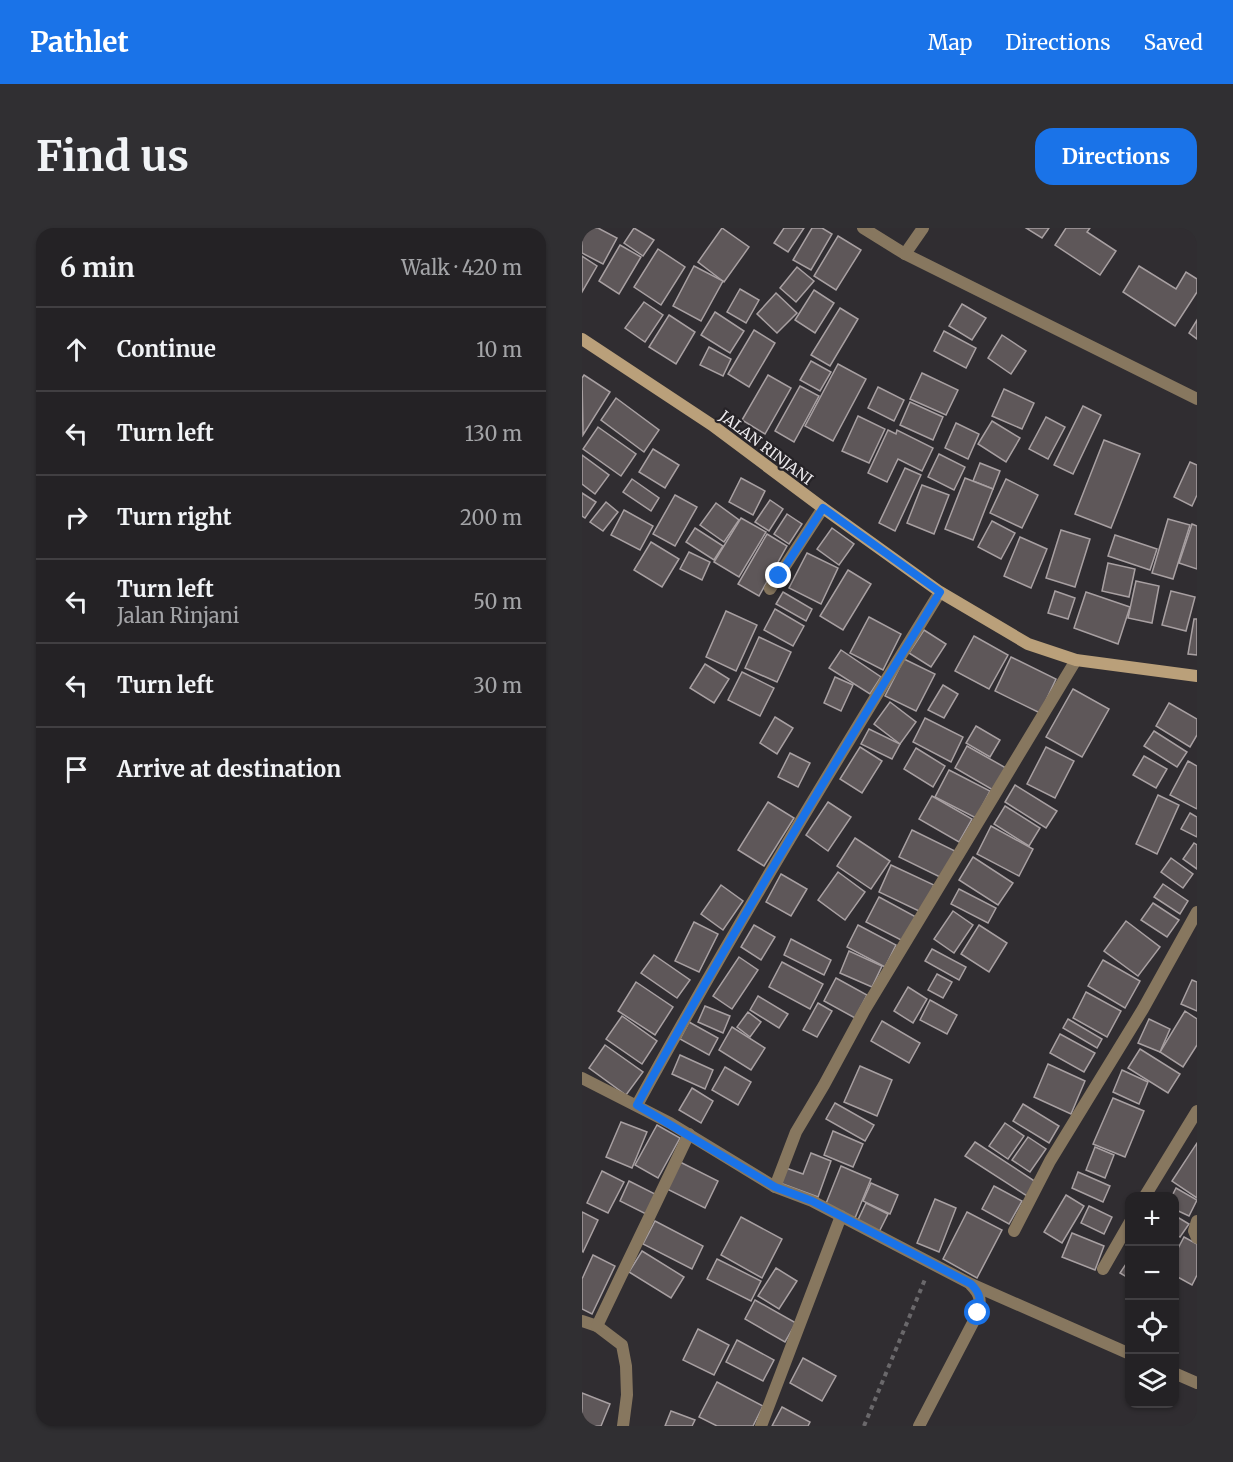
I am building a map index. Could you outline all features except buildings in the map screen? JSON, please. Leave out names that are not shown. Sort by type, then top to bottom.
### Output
[{"type":"street","points":[[863,228],[905,254],[1197,399]]},
{"type":"street","points":[[905,254],[923,228]]},
{"type":"street","name":"JALAN RINJANI","points":[[582,339],[712,425],[940,592],[1028,644],[1076,660],[1197,676]]},
{"type":"street","points":[[770,589],[823,508]]},
{"type":"street","points":[[637,1105],[792,831],[940,592]]},
{"type":"street","points":[[775,1187],[796,1132],[864,1011],[1076,660]]},
{"type":"street","points":[[1014,1231],[1050,1161],[1143,1009],[1197,912]]},
{"type":"street","points":[[582,1078],[689,1134],[775,1187],[812,1201],[971,1284],[1125,1352]]},
{"type":"street","points":[[1148,1192],[1197,1111]]},
{"type":"street","points":[[597,1326],[689,1134]]},
{"type":"street","points":[[760,1426],[841,1216]]},
{"type":"street","points":[[1197,1221],[1194,1231],[1197,1238]]},
{"type":"street","points":[[1103,1269],[1125,1231]]},
{"type":"street","points":[[919,1426],[978,1313],[981,1299],[978,1291],[971,1284]]},
{"type":"street","points":[[582,1321],[597,1326],[622,1345],[627,1366],[623,1426]]},
{"type":"street","points":[[1179,1375],[1197,1383]]},
{"type":"path","points":[[864,1426],[931,1263]]},
{"type":"route","points":[[779,576],[823,508],[940,592],[798,821],[637,1105],[775,1187],[812,1201],[971,1284],[978,1291],[981,1299],[978,1313]]}]
